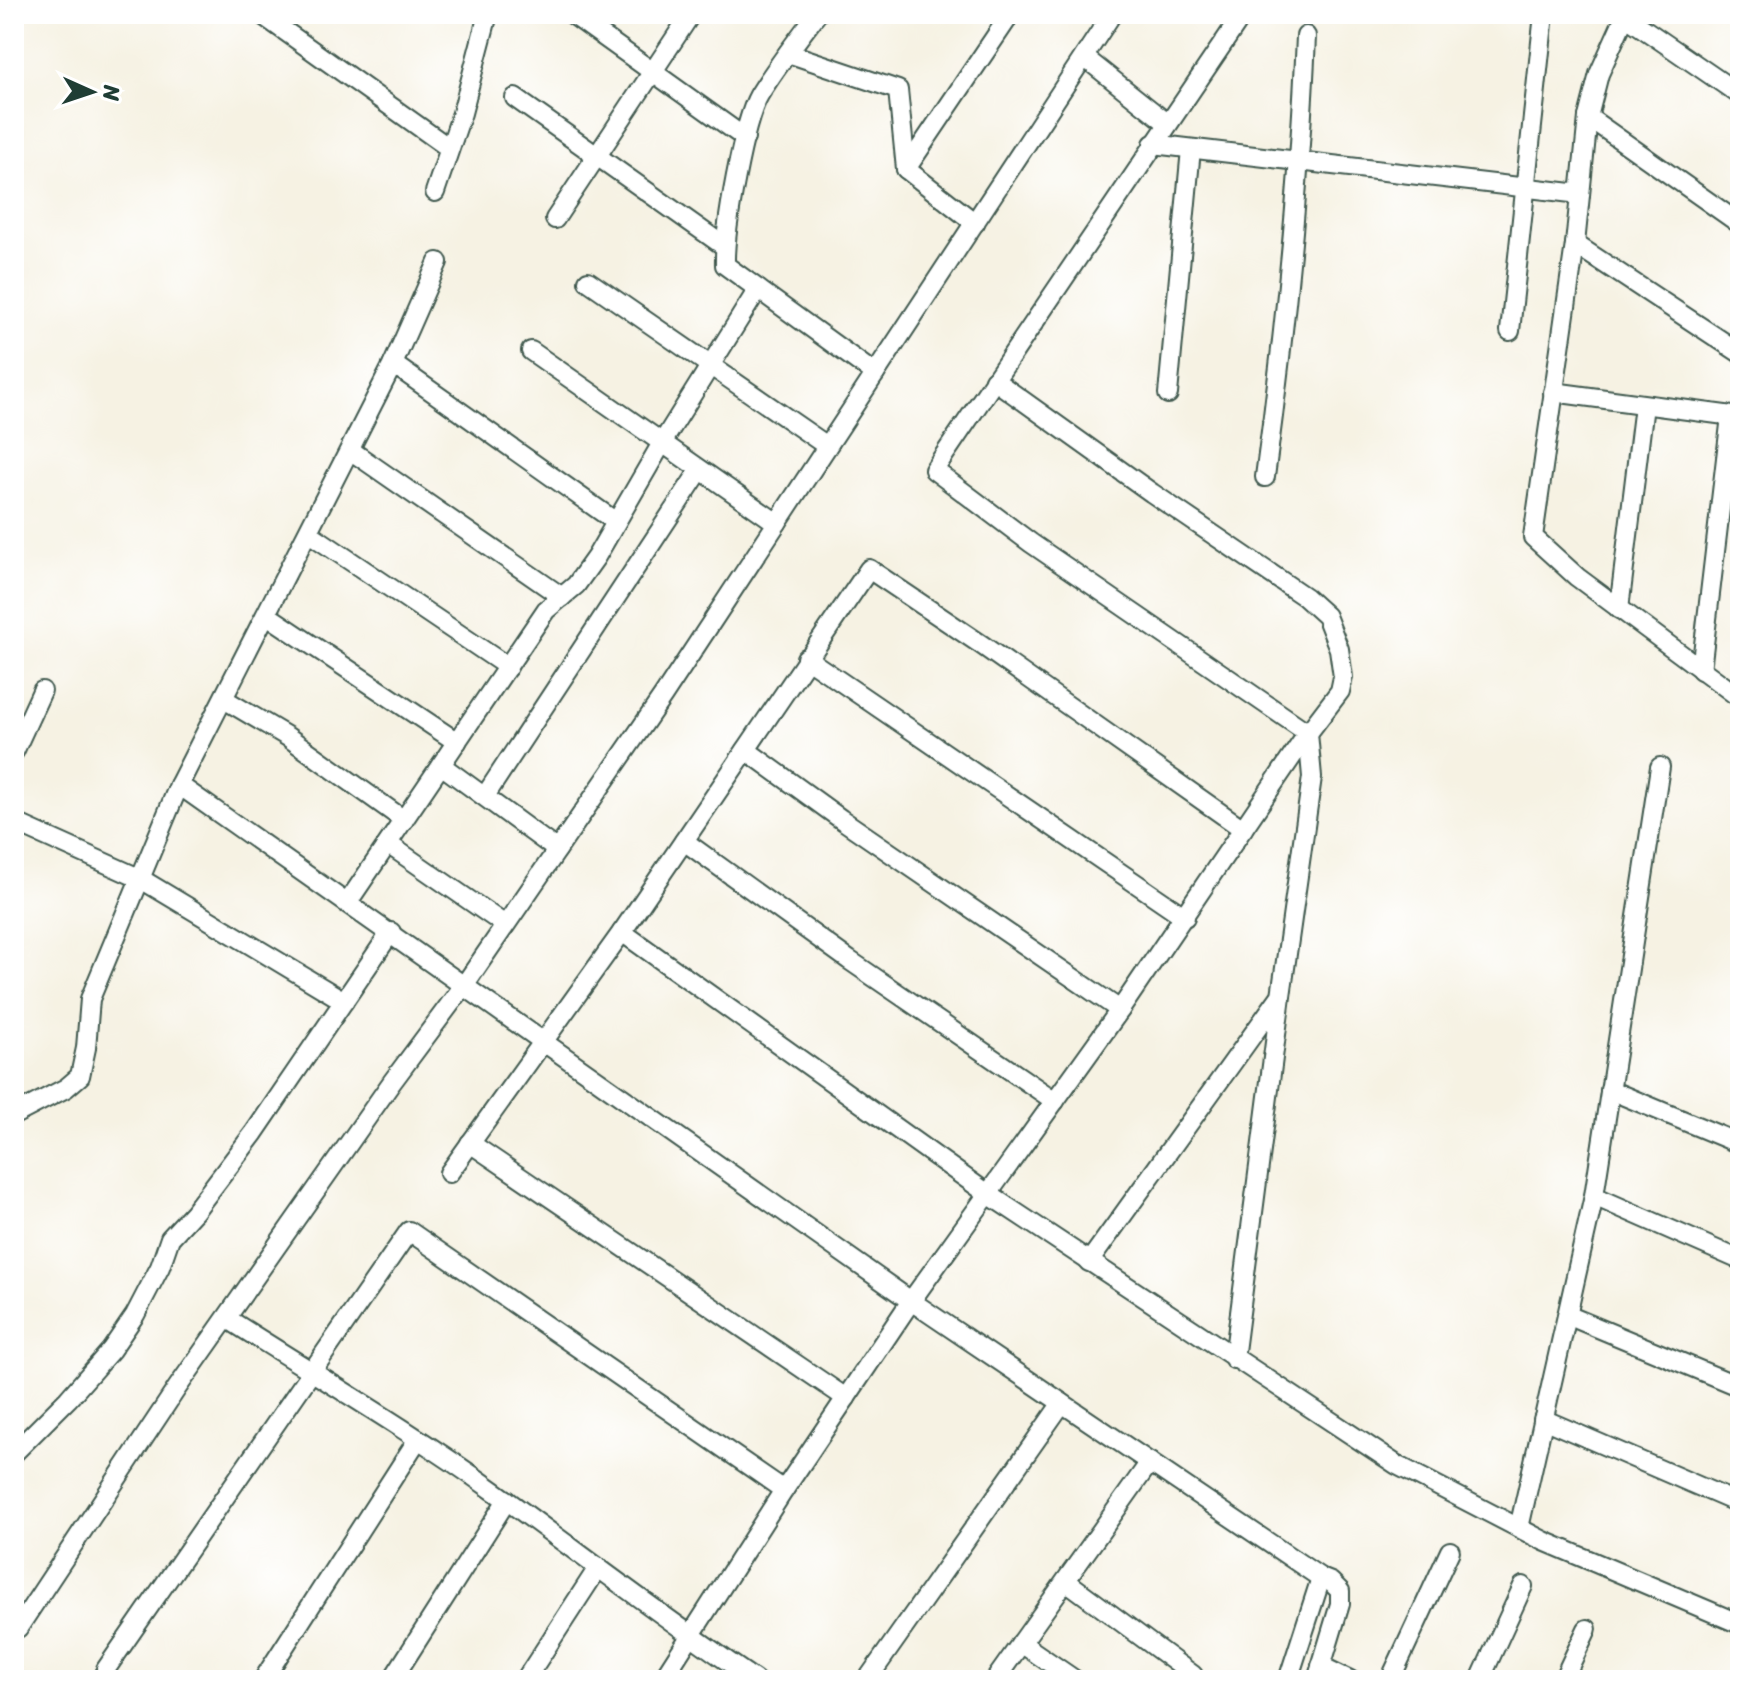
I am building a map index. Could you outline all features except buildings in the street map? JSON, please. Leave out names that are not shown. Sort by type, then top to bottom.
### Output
[{"type":"street","points":[[261,14],[449,148]]},
{"type":"street","points":[[572,14],[745,138]]},
{"type":"street","points":[[555,219],[691,14]]},
{"type":"street","points":[[817,14],[758,97],[745,138],[724,246],[725,265],[875,374]]},
{"type":"street","points":[[18,1628],[177,1388],[392,1082],[465,984],[663,696],[1112,14]]},
{"type":"street","points":[[1243,14],[934,470],[1044,552],[1308,733]]},
{"type":"street","points":[[1510,331],[1544,14]]},
{"type":"street","points":[[1740,95],[1625,15],[1599,74],[1588,117],[1575,244],[1533,537],[1577,577],[1740,698]]},
{"type":"street","points":[[435,192],[462,113],[484,16]]},
{"type":"street","points":[[906,169],[1006,21]]},
{"type":"street","points":[[1265,477],[1287,313],[1301,161],[1306,36]]},
{"type":"street","points":[[788,53],[898,90],[906,169],[975,223]]},
{"type":"street","points":[[1084,57],[1167,123]]},
{"type":"street","points":[[515,98],[724,246]]},
{"type":"street","points":[[1588,117],[1740,224]]},
{"type":"street","points":[[1153,144],[1580,194]]},
{"type":"street","points":[[1168,394],[1191,149]]},
{"type":"street","points":[[1575,244],[1740,353]]},
{"type":"street","points":[[14,1115],[66,1088],[80,1076],[90,999],[179,785],[393,364],[438,262]]},
{"type":"street","points":[[588,281],[827,446]]},
{"type":"street","points":[[348,902],[546,610],[576,585],[758,289]]},
{"type":"street","points":[[531,351],[777,523]]},
{"type":"street","points":[[393,364],[616,522]]},
{"type":"street","points":[[662,1680],[911,1301],[1120,1010],[1308,733],[1340,691],[1343,677],[1339,649],[1326,616],[1305,597],[994,380]]},
{"type":"street","points":[[1553,392],[1735,416],[1701,670]]},
{"type":"street","points":[[1619,609],[1644,405]]},
{"type":"street","points":[[350,450],[562,597]]},
{"type":"street","points":[[485,796],[700,470]]},
{"type":"street","points":[[309,533],[508,667]]},
{"type":"street","points":[[449,1173],[622,932],[869,569],[1243,829]]},
{"type":"street","points":[[267,615],[457,742]]},
{"type":"street","points":[[806,658],[1185,917]]},
{"type":"street","points":[[14,752],[42,691]]},
{"type":"street","points":[[224,699],[288,737],[404,820]]},
{"type":"street","points":[[1234,1359],[1312,777],[1308,733]]},
{"type":"street","points":[[746,750],[853,828],[1120,1010]]},
{"type":"street","points":[[441,765],[557,850]]},
{"type":"street","points":[[1519,1528],[1594,1196],[1660,767]]},
{"type":"street","points":[[179,785],[911,1301],[1331,1582],[1340,1591],[1340,1604],[1319,1673],[1350,1680]]},
{"type":"street","points":[[14,822],[141,879],[344,1001]]},
{"type":"street","points":[[684,841],[849,960],[1055,1101]]},
{"type":"street","points":[[388,844],[505,925]]},
{"type":"street","points":[[14,1453],[111,1350],[135,1315],[160,1267],[170,1238],[194,1212],[254,1133],[391,932]]},
{"type":"street","points":[[622,932],[988,1194],[1397,1465],[1519,1528],[1740,1624]]},
{"type":"street","points":[[1089,1262],[1281,996]]},
{"type":"street","points":[[1610,1090],[1740,1144]]},
{"type":"street","points":[[470,1143],[846,1398]]},
{"type":"street","points":[[1594,1196],[1740,1260]]},
{"type":"street","points":[[106,1669],[409,1231],[784,1490]]},
{"type":"street","points":[[1567,1315],[1740,1387]]},
{"type":"street","points":[[228,1319],[418,1439],[507,1500],[690,1637],[755,1680]]},
{"type":"street","points":[[867,1680],[1062,1403]]},
{"type":"street","points":[[1543,1419],[1740,1504]]},
{"type":"street","points":[[263,1680],[418,1439]]},
{"type":"street","points":[[995,1680],[1150,1462]]},
{"type":"street","points":[[392,1680],[507,1500]]},
{"type":"street","points":[[1390,1680],[1450,1551]]},
{"type":"street","points":[[525,1680],[598,1568]]},
{"type":"street","points":[[1288,1680],[1321,1578]]},
{"type":"street","points":[[1066,1581],[1193,1675],[1194,1680]]},
{"type":"street","points":[[1480,1680],[1523,1586]]},
{"type":"street","points":[[1563,1680],[1587,1629]]},
{"type":"street","points":[[1021,1643],[1075,1680]]}]
